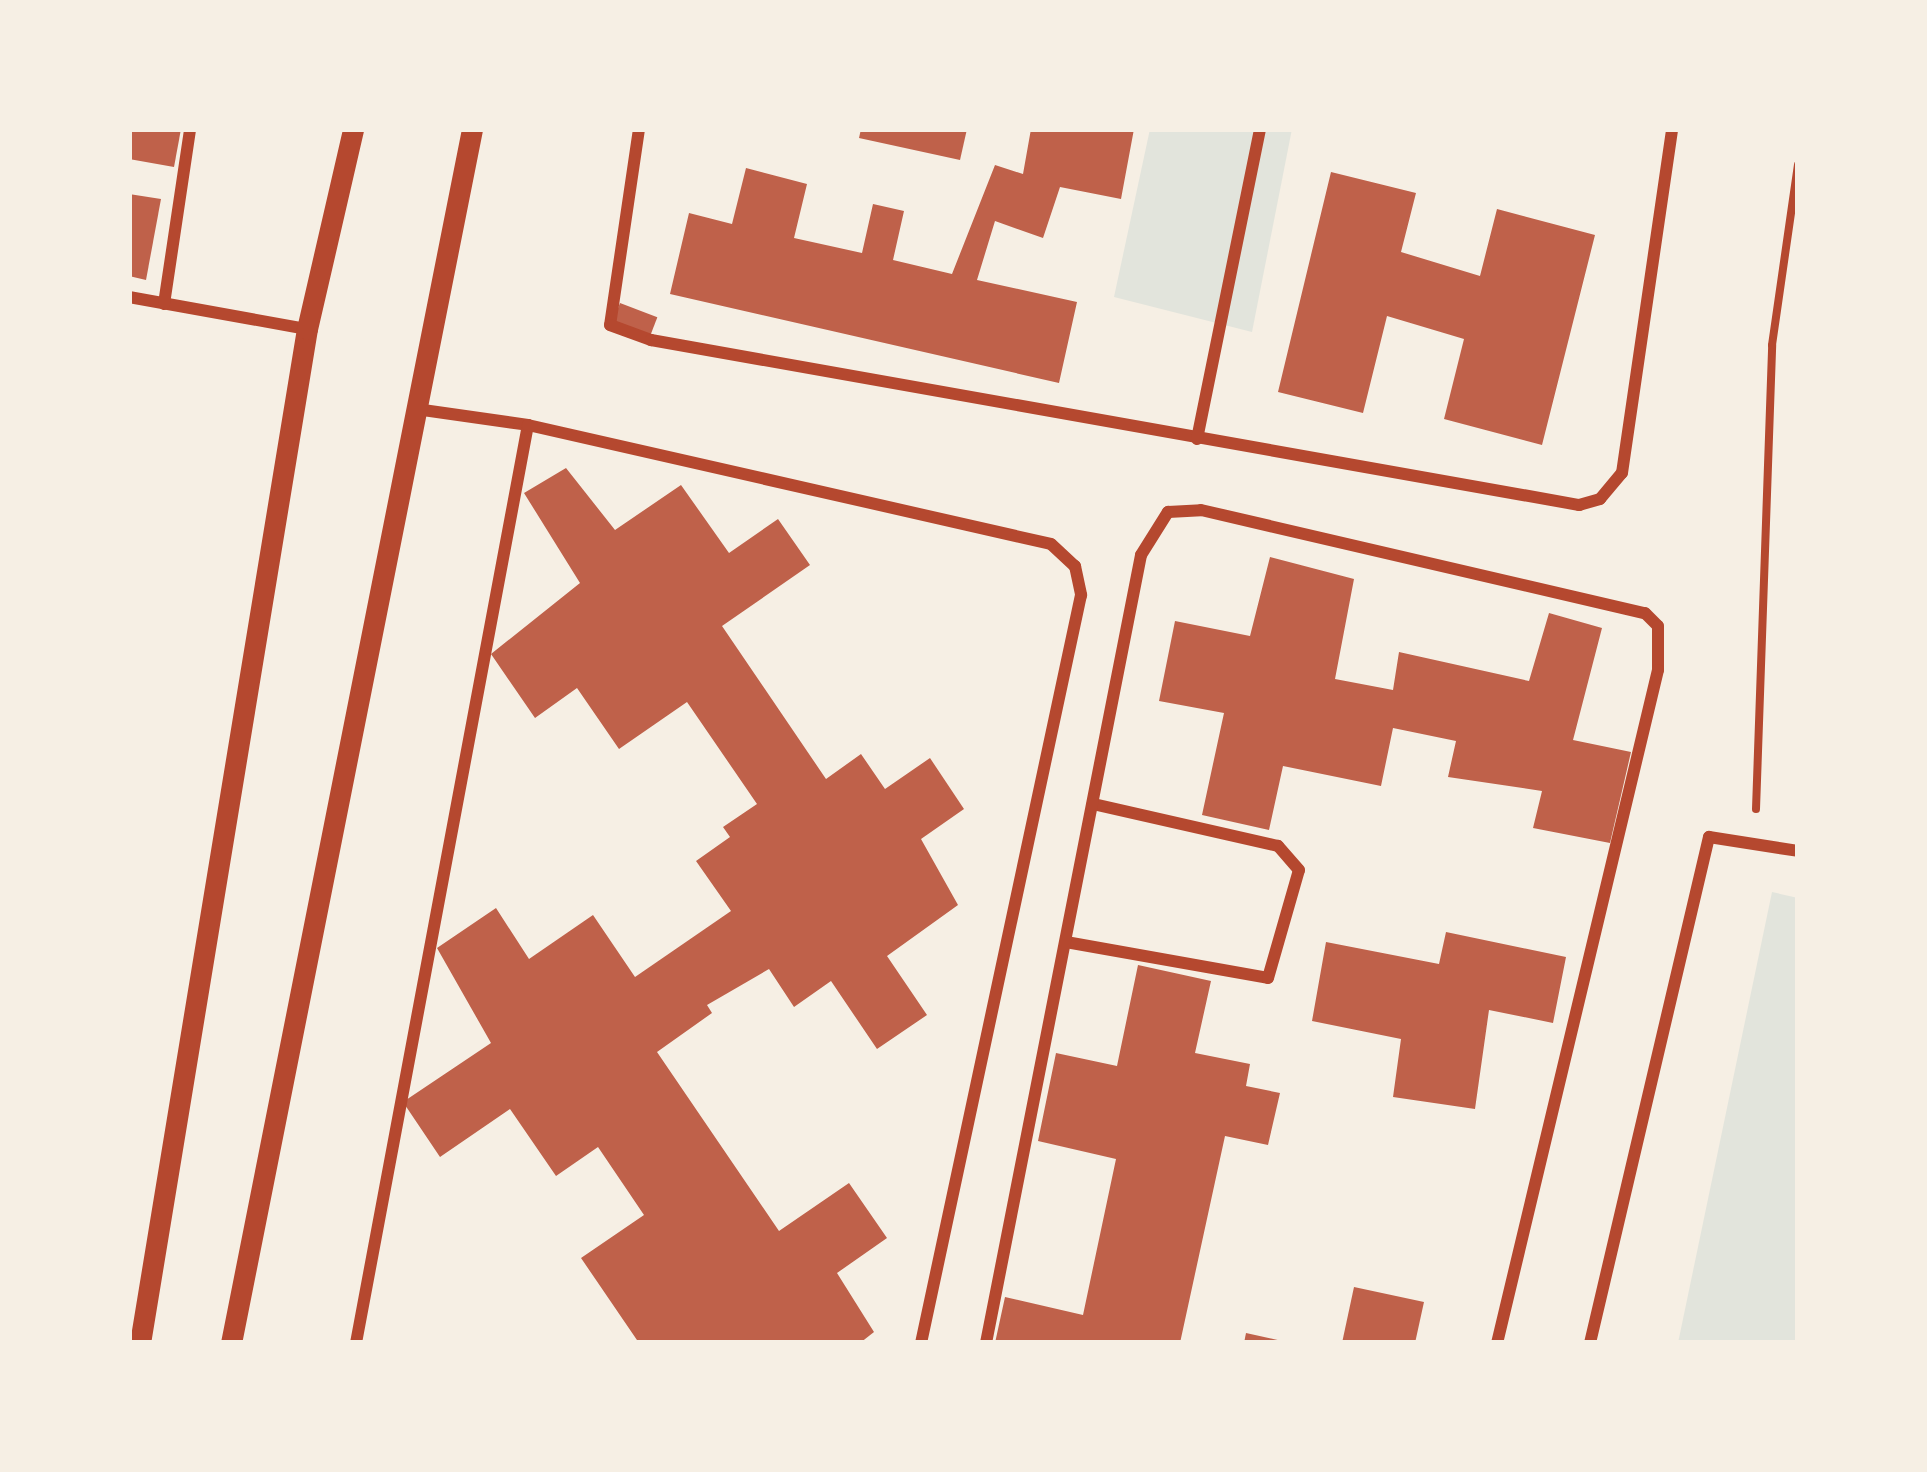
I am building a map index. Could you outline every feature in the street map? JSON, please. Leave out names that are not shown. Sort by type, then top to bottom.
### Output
[{"type":"street","points":[[164,304],[190,129]]},
{"type":"street","points":[[140,1343],[307,329],[353,129]]},
{"type":"street","points":[[231,1343],[472,129]]},
{"type":"street","points":[[639,129],[610,325],[651,340],[1579,505],[1600,500],[1622,473],[1672,129]]},
{"type":"street","points":[[1197,439],[1260,129]]},
{"type":"street","points":[[129,297],[307,329]]},
{"type":"street","points":[[416,409],[528,424],[1051,544],[1075,566],[1081,595],[921,1343]]},
{"type":"street","points":[[356,1343],[528,424]]},
{"type":"street","points":[[986,1343],[1141,555],[1168,512],[1201,510],[1645,613],[1658,626],[1658,670],[1497,1343]]},
{"type":"street","points":[[1066,942],[1268,978],[1299,870],[1278,846],[1093,805]]},
{"type":"street","points":[[1589,1343],[1709,837],[1798,851]]},
{"type":"path","points":[[1755,844],[1772,345],[1798,165]]},
{"type":"shaded area","points":[[1150,129],[1292,129],[1252,332],[1114,297]]},
{"type":"shaded area","points":[[1772,892],[1798,898],[1798,1343],[1678,1343]]},
{"type":"building","points":[[129,129],[181,129],[174,167],[129,159]]},
{"type":"building","points":[[861,129],[967,129],[960,160],[859,138]]},
{"type":"building","points":[[1031,129],[1134,129],[1121,199],[1060,187],[1043,238],[995,221],[977,280],[1077,302],[1059,383],[670,294],[689,213],[732,224],[746,168],[807,184],[794,238],[862,253],[873,204],[904,211],[893,260],[952,274],[995,165],[1023,174]]},
{"type":"building","points":[[1331,172],[1416,193],[1401,252],[1480,276],[1497,209],[1595,235],[1542,445],[1444,419],[1464,339],[1387,316],[1363,413],[1278,392]]},
{"type":"building","points":[[129,194],[161,199],[146,280],[129,276]]},
{"type":"building","points":[[620,303],[657,317],[649,338],[612,324]]},
{"type":"building","points":[[566,468],[615,530],[681,485],[729,553],[778,519],[810,565],[722,626],[826,779],[861,754],[885,789],[930,758],[964,809],[921,839],[958,905],[887,956],[927,1015],[877,1049],[831,981],[794,1007],[769,969],[707,1005],[712,1013],[657,1052],[779,1231],[849,1183],[887,1238],[837,1273],[874,1332],[860,1343],[639,1343],[581,1258],[644,1215],[598,1147],[556,1176],[510,1109],[440,1157],[403,1102],[491,1043],[437,948],[496,908],[529,959],[593,915],[635,977],[731,911],[696,861],[730,837],[723,827],[757,804],[687,702],[619,749],[577,688],[535,718],[491,654],[580,583],[524,493]]},
{"type":"building","points":[[1270,557],[1354,579],[1335,679],[1393,690],[1399,652],[1529,681],[1549,613],[1602,628],[1573,740],[1631,752],[1610,843],[1533,828],[1542,791],[1448,777],[1456,741],[1393,728],[1381,786],[1283,766],[1269,830],[1202,815],[1224,713],[1159,701],[1175,621],[1250,636]]},
{"type":"building","points":[[1446,932],[1566,957],[1553,1023],[1489,1010],[1475,1109],[1393,1097],[1401,1039],[1312,1021],[1326,942],[1439,964]]},
{"type":"building","points":[[1138,965],[1211,981],[1195,1053],[1250,1064],[1246,1086],[1280,1093],[1268,1145],[1225,1136],[1180,1343],[995,1343],[1005,1297],[1083,1315],[1116,1159],[1038,1141],[1056,1053],[1117,1066]]},
{"type":"building","points":[[1354,1287],[1424,1302],[1415,1343],[1342,1343]]},
{"type":"building","points":[[1246,1333],[1282,1341],[1282,1343],[1244,1343]]}]
